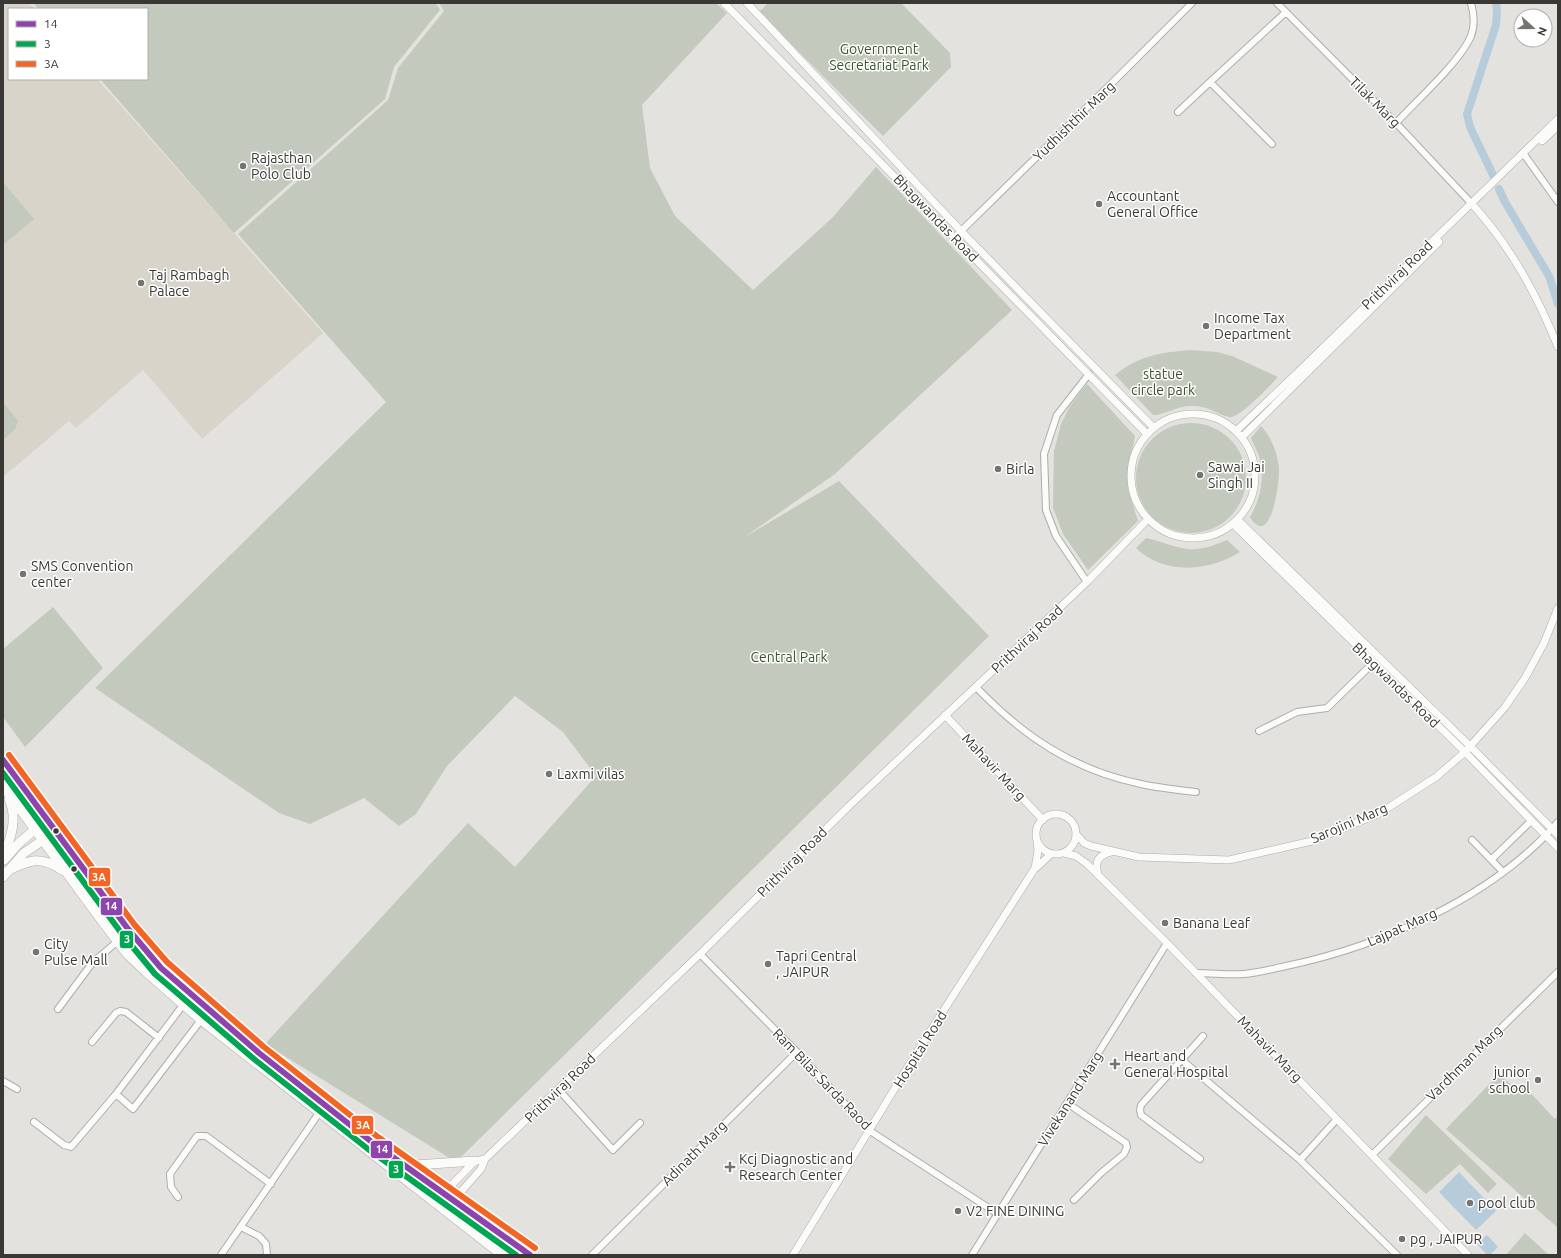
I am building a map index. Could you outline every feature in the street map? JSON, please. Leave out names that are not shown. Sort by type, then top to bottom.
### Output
[{"type":"main road","points":[[3,760],[46,820],[141,946],[161,968],[259,1052],[400,1163],[530,1255]]},
{"type":"main road","points":[[3,787],[118,941],[146,972],[201,1020],[502,1255]]},
{"type":"main road","points":[[3,787],[11,803],[13,816],[12,836],[3,857]]},
{"type":"main road","points":[[3,861],[34,829],[46,820]]},
{"type":"main road","points":[[5,874],[24,853],[55,832]]},
{"type":"main road","points":[[5,874],[26,861],[42,860],[54,865],[70,876]]},
{"type":"main road","points":[[400,1163],[415,1165],[475,1161]]},
{"type":"street","name":"Bhagwandas Road","points":[[724,3],[1147,434]]},
{"type":"street","name":"Bhagwandas Road","points":[[747,3],[961,231],[1154,428]]},
{"type":"street","name":"Yudhishthir Marg","points":[[955,237],[1192,3]]},
{"type":"street","name":"Tilak Marg","points":[[1276,3],[1396,123],[1473,205]]},
{"type":"street","points":[[1396,123],[1462,53],[1471,35],[1474,16],[1471,3]]},
{"type":"street","points":[[1178,112],[1286,12]]},
{"type":"street","points":[[1210,82],[1272,144]]},
{"type":"street","name":"Prithviraj Road","points":[[1236,431],[1473,205],[1558,119]]},
{"type":"street","name":"Prithviraj Road","points":[[1524,155],[1558,126]]},
{"type":"street","points":[[1524,155],[1558,202]]},
{"type":"street","points":[[1473,205],[1489,222],[1523,270],[1558,346]]},
{"type":"street","name":"Prithviraj Road","points":[[1242,437],[1473,205]]},
{"type":"street","points":[[1087,582],[1056,536],[1046,510],[1044,454],[1057,415],[1089,374]]},
{"type":"street","points":[[1196,414],[1214,418],[1236,431],[1242,437],[1253,460],[1255,479],[1251,498],[1235,522],[1209,537],[1182,538],[1169,534],[1148,519],[1136,502],[1131,482],[1134,456],[1147,434],[1154,428],[1177,416],[1196,414]]},
{"type":"street","name":"Prithviraj Road","points":[[444,1211],[481,1170],[485,1160],[700,954],[849,806],[1087,582],[1148,519]]},
{"type":"street","name":"Bhagwandas Road","points":[[1235,522],[1374,663],[1465,752],[1558,848]]},
{"type":"street","name":"Bhagwandas Road","points":[[1235,522],[1470,746],[1558,835]]},
{"type":"street","name":"Sarojini Marg","points":[[1076,834],[1084,843],[1091,846],[1139,857],[1229,860],[1312,841],[1380,813],[1436,777],[1465,752],[1505,707],[1525,678],[1544,643],[1558,608]]},
{"type":"street","points":[[1259,731],[1297,712],[1327,708],[1374,663]]},
{"type":"street","points":[[976,687],[1000,713],[1027,734],[1066,759],[1102,774],[1141,784],[1196,792]]},
{"type":"street","name":"Mahavir Marg","points":[[945,715],[1043,820]]},
{"type":"street","points":[[1036,868],[1051,854],[1064,853],[1073,845],[1076,834],[1072,822],[1067,818],[1055,815],[1043,820],[1037,829],[1040,846],[1051,854]]},
{"type":"street","points":[[1492,859],[1531,821]]},
{"type":"street","name":"Lajpat Marg","points":[[1196,973],[1245,974],[1318,959],[1388,936],[1470,895],[1503,872],[1545,836],[1558,822]]},
{"type":"street","name":"Hospital Road","points":[[793,1255],[917,1052],[1036,868],[1038,840]]},
{"type":"street","points":[[1472,840],[1503,872]]},
{"type":"street","points":[[1098,874],[1096,866],[1098,859],[1102,854],[1112,852]]},
{"type":"street","name":"Mahavir Marg","points":[[1064,853],[1076,856],[1098,874],[1168,943],[1468,1255]]},
{"type":"street","points":[[58,1008],[94,962],[118,941]]},
{"type":"street","name":"Vivekanand Marg","points":[[972,1255],[1168,943]]},
{"type":"street","name":"Ram Bilas Sarda Raod","points":[[700,954],[797,1052],[870,1131],[998,1214]]},
{"type":"street","name":"Vardhman Marg","points":[[1372,1155],[1558,972]]},
{"type":"street","points":[[34,1122],[64,1145],[71,1146],[116,1094],[183,1005]]},
{"type":"street","points":[[92,1042],[120,1011],[126,1012],[159,1038]]},
{"type":"street","points":[[116,1094],[134,1110],[201,1020]]},
{"type":"street","points":[[1200,1159],[1141,1115],[1140,1110],[1141,1105],[1203,1036]]},
{"type":"street","name":"Adinath Marg","points":[[592,1255],[797,1052]]},
{"type":"street","points":[[1182,1060],[1300,1160],[1397,1255]]},
{"type":"street","points":[[3,1081],[17,1089]]},
{"type":"street","points":[[559,1090],[614,1150],[640,1123]]},
{"type":"street","points":[[1067,1103],[1126,1143],[1127,1148],[1124,1154],[1101,1173],[1074,1200]]},
{"type":"street","points":[[220,1255],[271,1184],[319,1113]]},
{"type":"street","points":[[1300,1160],[1337,1119]]},
{"type":"street","points":[[178,1197],[171,1186],[170,1174],[197,1136],[206,1136],[271,1184]]},
{"type":"street","points":[[434,1203],[443,1192],[475,1161],[485,1160]]},
{"type":"street","points":[[240,1227],[259,1236],[266,1244],[267,1255]]},
{"type":"shaded area","name":"Taj Rambagh Palace","points":[[3,3],[29,3],[33,8],[8,8],[8,80],[98,80],[323,333],[202,439],[143,370],[76,428],[69,421],[3,477]]},
{"type":"green space","name":"Rajasthan Polo Club","points":[[33,3],[436,3],[440,10],[394,67],[385,99],[234,233],[101,80],[148,80],[148,8],[38,8]]},
{"type":"green space","name":"Central Park","points":[[439,3],[716,3],[727,13],[642,105],[650,168],[675,216],[753,290],[832,218],[876,167],[1012,310],[835,474],[743,538],[839,481],[989,636],[456,1162],[265,1044],[468,823],[515,867],[596,776],[563,732],[515,696],[447,766],[416,814],[399,826],[364,798],[310,824],[279,813],[95,688],[386,402],[238,234],[388,100],[398,68],[444,11]]},
{"type":"green space","name":"Government Secretariat Park","points":[[768,3],[901,3],[950,53],[951,67],[883,136],[759,12]]},
{"type":"green space","points":[[3,182],[34,219],[3,245]]},
{"type":"green space","name":"statue circle park","points":[[1191,350],[1217,352],[1232,356],[1278,377],[1247,408],[1229,417],[1206,408],[1195,406],[1188,406],[1153,415],[1115,375],[1133,363],[1150,356],[1169,352]]},
{"type":"green space","points":[[1087,384],[1135,436],[1127,474],[1128,489],[1138,521],[1088,570],[1063,534],[1053,508],[1054,451],[1061,424],[1070,406]]},
{"type":"green space","points":[[3,402],[18,421],[15,429],[3,440]]},
{"type":"green space","points":[[1191,423],[1212,428],[1230,439],[1241,457],[1246,478],[1241,499],[1230,517],[1212,528],[1191,533],[1170,528],[1152,517],[1141,499],[1136,478],[1141,457],[1152,439],[1170,428]]},
{"type":"green space","points":[[1261,426],[1268,435],[1273,446],[1277,456],[1279,468],[1278,486],[1273,510],[1269,520],[1264,526],[1257,525],[1250,517],[1257,503],[1262,479],[1259,456],[1251,438]]},
{"type":"green space","points":[[1146,538],[1186,549],[1203,548],[1227,540],[1240,552],[1228,559],[1214,564],[1186,568],[1159,563],[1147,557],[1136,548]]},
{"type":"green space","points":[[53,607],[103,668],[25,747],[3,717],[3,649]]},
{"type":"green space","points":[[1499,1074],[1517,1090],[1523,1085],[1555,1119],[1558,1116],[1558,1228],[1446,1129]]},
{"type":"green space","points":[[1426,1115],[1497,1184],[1488,1193],[1460,1164],[1426,1194],[1388,1159]]},
{"type":"green space","points":[[1525,1233],[1549,1255],[1506,1255]]},
{"type":"water","points":[[1459,1172],[1496,1211],[1476,1230],[1439,1192]]},
{"type":"water","points":[[1487,1235],[1498,1247],[1490,1255],[1487,1255],[1477,1244]]},
{"type":"waterway","points":[[1494,177],[1470,127],[1467,114],[1496,25],[1496,3]]},
{"type":"waterway","points":[[1499,189],[1505,202],[1549,276],[1558,304]]},
{"type":"transit line","name":"3A","points":[[9,755],[134,924],[167,962],[264,1047],[378,1137],[535,1248]]},
{"type":"transit line","name":"14","points":[[3,760],[128,929],[161,968],[259,1053],[373,1143],[530,1255]]},
{"type":"transit line","name":"3","points":[[3,773],[122,934],[155,974],[254,1059],[368,1149],[516,1255]]},
{"type":"place","name":"Rajasthan Polo Club","points":[[243,166]]},
{"type":"place","name":"Accountant General Office","points":[[1099,204]]},
{"type":"place","name":"Taj Rambagh Palace","points":[[141,283]]},
{"type":"place","name":"Income Tax Department","points":[[1206,326]]},
{"type":"place","name":"Birla","points":[[998,469]]},
{"type":"place","name":"Sawai Jai Singh II","points":[[1200,475]]},
{"type":"place","name":"SMS Convention center","points":[[23,574]]},
{"type":"place","name":"Laxmi vilas","points":[[549,774]]},
{"type":"place","name":"Banana Leaf","points":[[1165,923]]},
{"type":"place","name":"City Pulse Mall","points":[[36,952]]},
{"type":"place","name":"Tapri Central , JAIPUR","points":[[768,964]]},
{"type":"place","name":"Heart and General Hospital","points":[[1115,1064]]},
{"type":"place","name":"junior school","points":[[1538,1080]]},
{"type":"place","name":"Kcj Diagnostic and Research Center","points":[[730,1167]]},
{"type":"place","name":"pool club","points":[[1470,1203]]},
{"type":"place","name":"V2 FINE DINING","points":[[958,1211]]},
{"type":"place","name":"pg , JAIPUR","points":[[1402,1239]]}]
